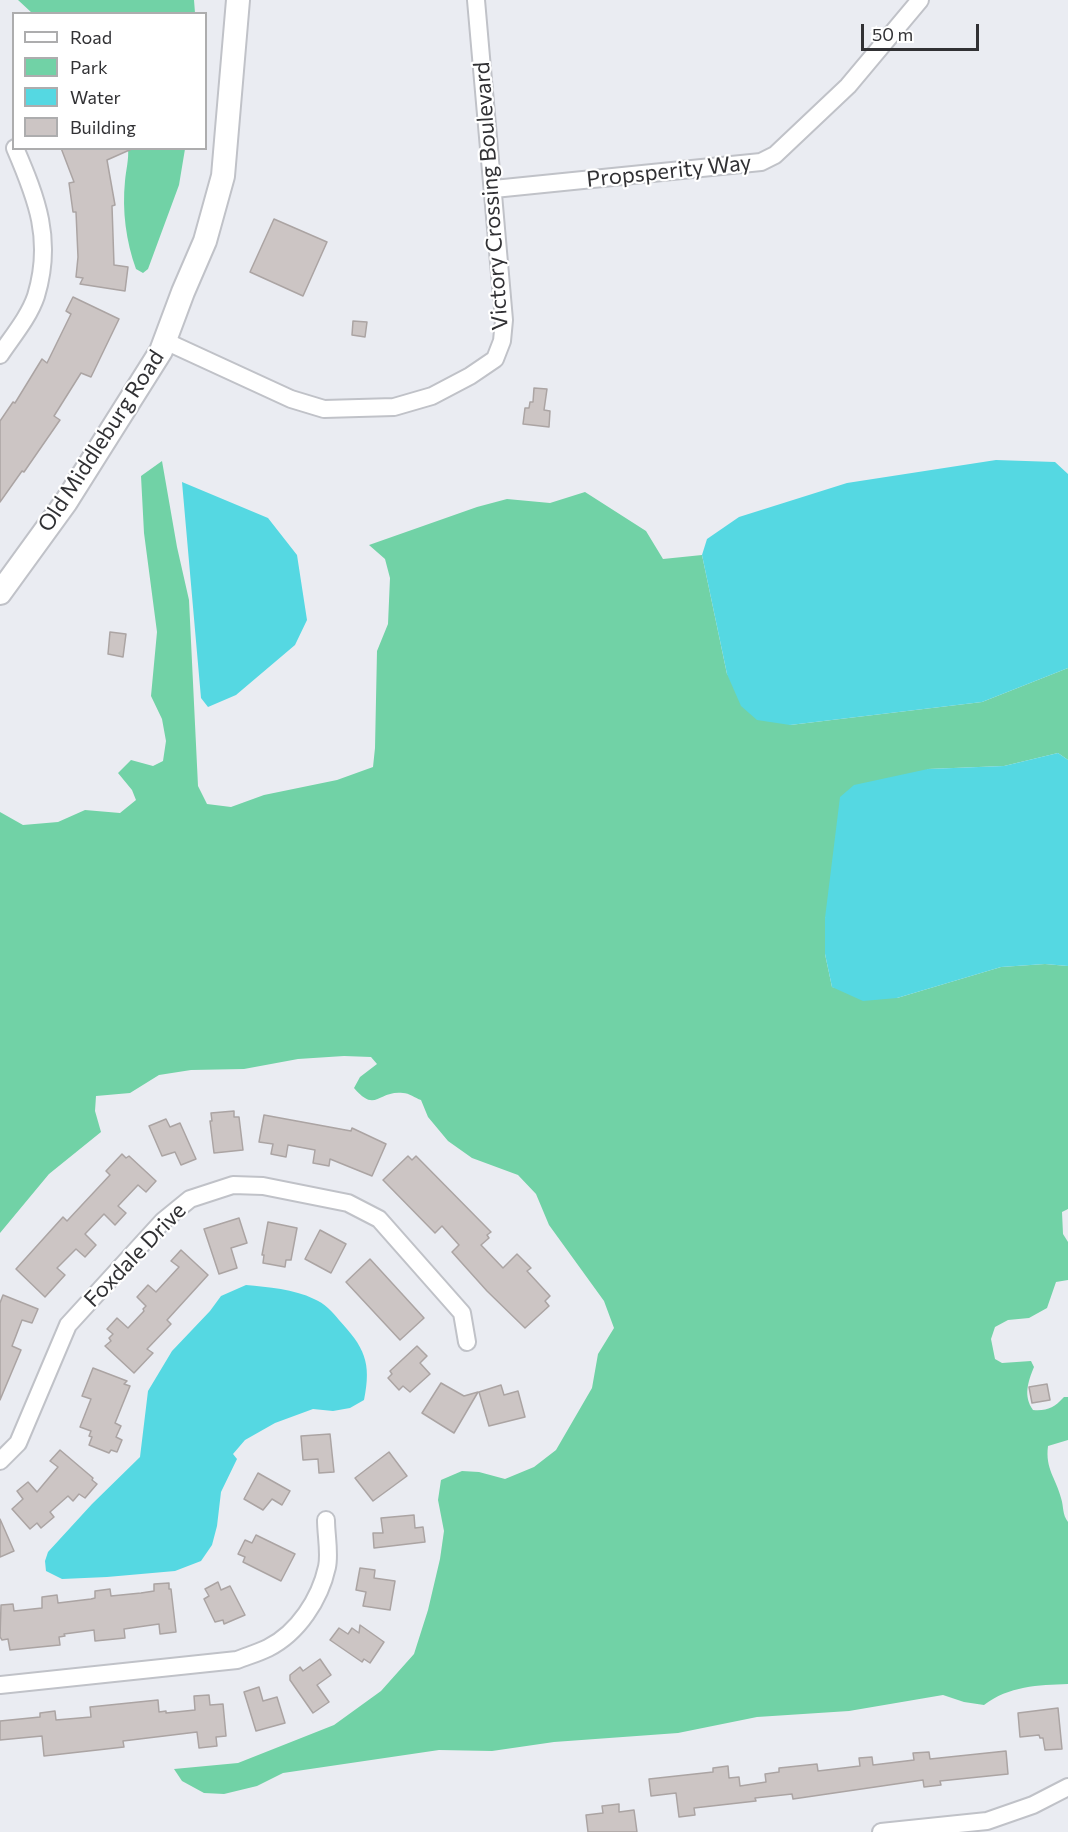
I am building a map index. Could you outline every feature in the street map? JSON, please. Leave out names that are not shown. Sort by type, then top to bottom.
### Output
[{"type":"main road","name":"Old Middleburg Road","points":[[0,593],[66,502],[165,342],[205,241],[223,176],[238,0]]},
{"type":"street","name":"Victory Crossing Boulevard","points":[[165,342],[291,399],[324,409],[394,408],[432,396],[470,376],[495,359],[502,341],[504,320],[476,0]]},
{"type":"street","name":"Propsperity Way","points":[[494,189],[761,162],[768,159],[848,86],[920,0]]},
{"type":"street","points":[[0,356],[36,297],[44,256],[42,223],[29,180],[15,150]]},
{"type":"street","name":"Foxdale Drive","points":[[0,1461],[18,1443],[68,1325],[163,1221],[190,1199],[234,1185],[262,1186],[348,1203],[379,1219],[462,1313],[467,1342]]},
{"type":"street","points":[[0,1685],[237,1660],[270,1647],[292,1629],[309,1610],[319,1590],[328,1565],[326,1520]]},
{"type":"street","points":[[881,1832],[987,1821],[1033,1805],[1068,1787]]},
{"type":"green space","points":[[18,0],[194,0],[195,12],[31,12]]},
{"type":"green space","points":[[128,150],[185,150],[179,185],[148,269],[143,273],[136,269],[126,226],[124,192]]},
{"type":"green space","points":[[162,461],[189,600],[198,786],[207,804],[231,807],[264,795],[337,780],[373,767],[377,651],[388,624],[390,578],[385,559],[369,545],[477,507],[507,499],[550,503],[585,492],[646,531],[663,559],[702,555],[727,674],[790,725],[982,702],[1068,668],[1068,760],[1058,753],[1004,766],[928,769],[825,918],[825,954],[832,987],[897,998],[1001,967],[1045,964],[1068,966],[1068,1209],[1062,1212],[1063,1234],[1068,1242],[1068,1280],[1056,1282],[1047,1308],[1029,1318],[1008,1320],[995,1327],[991,1339],[995,1359],[1002,1363],[1031,1361],[1034,1367],[1027,1394],[1033,1410],[1050,1408],[1064,1397],[1068,1397],[1068,1440],[1048,1446],[1047,1454],[1049,1467],[1068,1522],[1068,1684],[1014,1690],[984,1705],[964,1702],[943,1695],[849,1711],[757,1717],[678,1733],[554,1742],[492,1751],[439,1750],[283,1773],[257,1786],[224,1794],[204,1793],[182,1781],[174,1769],[238,1763],[334,1725],[381,1691],[414,1654],[428,1610],[444,1531],[438,1500],[441,1480],[462,1471],[479,1472],[505,1479],[534,1467],[556,1450],[592,1388],[598,1354],[614,1328],[604,1301],[549,1225],[536,1194],[518,1175],[472,1158],[448,1141],[428,1117],[421,1100],[403,1093],[395,1093],[373,1100],[361,1096],[354,1088],[360,1077],[377,1064],[371,1057],[298,1059],[244,1069],[191,1070],[159,1075],[130,1093],[96,1096],[95,1111],[101,1132],[49,1174],[0,1233],[0,812],[23,825],[58,822],[85,810],[120,813],[136,800],[132,790],[118,773],[131,760],[153,766],[163,761],[166,741],[162,719],[151,696],[157,632],[144,533],[141,476]]},
{"type":"water","points":[[996,460],[1055,462],[1068,474],[1068,668],[982,702],[790,725],[757,720],[741,706],[727,674],[702,555],[707,539],[739,517],[847,483]]},
{"type":"water","points":[[182,482],[268,518],[297,555],[307,620],[295,645],[236,695],[208,707],[201,698]]},
{"type":"water","points":[[1058,753],[1068,760],[1068,966],[1045,964],[1001,967],[897,998],[863,1001],[832,987],[825,954],[825,918],[840,797],[854,785],[928,769],[1004,766]]},
{"type":"water","points":[[246,1285],[298,1293],[325,1305],[355,1339],[364,1356],[367,1375],[364,1400],[350,1408],[333,1411],[313,1409],[275,1423],[245,1440],[233,1454],[237,1459],[221,1492],[212,1545],[201,1561],[175,1571],[107,1577],[62,1579],[46,1571],[45,1561],[48,1552],[140,1457],[148,1391],[172,1351],[221,1296]]},
{"type":"building","points":[[62,150],[130,150],[107,160],[115,205],[112,206],[114,265],[128,267],[125,291],[80,284],[83,278],[76,277],[78,257],[76,212],[73,212],[69,183],[74,182]]},
{"type":"building","points":[[274,219],[327,242],[303,296],[250,272]]},
{"type":"building","points":[[73,297],[119,319],[91,377],[81,373],[54,416],[60,420],[0,502],[0,421],[13,402],[15,403],[42,359],[47,363],[71,314],[66,311]]},
{"type":"building","points":[[353,321],[367,322],[365,337],[352,335]]},
{"type":"building","points":[[534,388],[547,389],[544,410],[550,411],[549,427],[523,424],[525,408],[529,408],[530,402],[533,402]]},
{"type":"building","points":[[110,632],[126,634],[123,657],[108,654]]},
{"type":"building","points":[[234,1111],[234,1117],[239,1117],[243,1150],[214,1153],[211,1113]]},
{"type":"building","points":[[264,1115],[351,1131],[352,1128],[386,1144],[372,1176],[330,1159],[329,1166],[313,1163],[315,1150],[288,1145],[286,1157],[271,1154],[273,1144],[259,1142]]},
{"type":"building","points":[[166,1119],[170,1127],[180,1123],[196,1159],[181,1165],[175,1152],[162,1156],[149,1126]]},
{"type":"building","points":[[122,1154],[126,1158],[129,1156],[156,1181],[146,1192],[138,1185],[118,1206],[126,1213],[115,1225],[104,1214],[85,1234],[96,1245],[85,1257],[76,1249],[57,1268],[65,1275],[45,1297],[16,1269],[63,1217],[67,1221],[110,1175],[106,1171]]},
{"type":"building","points":[[408,1156],[412,1160],[416,1156],[491,1232],[487,1235],[489,1238],[481,1245],[503,1268],[517,1254],[531,1268],[527,1271],[550,1296],[545,1301],[549,1306],[525,1328],[452,1252],[459,1245],[442,1226],[435,1233],[383,1180]]},
{"type":"building","points":[[239,1218],[247,1243],[231,1248],[237,1268],[219,1274],[204,1229]]},
{"type":"building","points":[[268,1222],[297,1228],[291,1260],[286,1260],[285,1267],[263,1263],[264,1255],[262,1255]]},
{"type":"building","points":[[320,1230],[346,1244],[331,1273],[305,1259]]},
{"type":"building","points":[[181,1250],[208,1275],[167,1320],[171,1324],[147,1349],[153,1353],[134,1373],[105,1346],[111,1341],[109,1338],[113,1334],[107,1329],[117,1318],[128,1328],[144,1311],[146,1306],[137,1297],[148,1285],[156,1292],[179,1267],[171,1261]]},
{"type":"building","points":[[370,1259],[424,1318],[400,1340],[346,1282]]},
{"type":"building","points":[[3,1295],[38,1309],[32,1323],[22,1320],[12,1346],[21,1350],[0,1400],[0,1303]]},
{"type":"building","points":[[417,1346],[427,1356],[420,1363],[430,1374],[410,1392],[403,1386],[399,1390],[388,1378],[392,1374],[390,1371]]},
{"type":"building","points":[[93,1368],[127,1381],[124,1384],[130,1386],[115,1423],[121,1426],[116,1437],[122,1440],[117,1452],[111,1450],[109,1453],[89,1445],[92,1437],[89,1436],[91,1431],[80,1427],[91,1399],[82,1396]]},
{"type":"building","points":[[441,1383],[464,1396],[478,1392],[454,1433],[422,1413]]},
{"type":"building","points":[[1047,1384],[1050,1400],[1032,1403],[1029,1387]]},
{"type":"building","points":[[501,1385],[504,1395],[518,1391],[525,1417],[489,1426],[479,1392]]},
{"type":"building","points":[[330,1434],[334,1472],[319,1473],[318,1459],[303,1460],[301,1436]]},
{"type":"building","points":[[60,1450],[97,1484],[85,1498],[79,1494],[73,1501],[68,1496],[50,1512],[54,1517],[41,1528],[37,1523],[30,1529],[12,1509],[23,1499],[17,1491],[28,1482],[37,1492],[58,1467],[50,1461]]},
{"type":"building","points":[[389,1452],[407,1476],[373,1501],[355,1478]]},
{"type":"building","points":[[258,1473],[290,1491],[282,1505],[272,1499],[263,1510],[244,1499]]},
{"type":"building","points":[[414,1515],[415,1528],[423,1527],[425,1542],[374,1548],[373,1533],[383,1533],[381,1518]]},
{"type":"building","points":[[0,1519],[14,1551],[0,1557]]},
{"type":"building","points":[[256,1535],[295,1554],[281,1581],[243,1562],[245,1557],[238,1554],[245,1540],[252,1543]]},
{"type":"building","points":[[360,1568],[375,1570],[374,1578],[395,1581],[390,1610],[363,1606],[366,1592],[356,1590]]},
{"type":"building","points":[[218,1582],[221,1590],[230,1586],[245,1615],[224,1624],[223,1620],[215,1622],[204,1599],[209,1596],[205,1589]]},
{"type":"building","points":[[169,1583],[176,1632],[160,1634],[159,1624],[124,1629],[125,1638],[95,1641],[94,1630],[64,1634],[65,1636],[59,1637],[60,1645],[10,1650],[8,1639],[2,1640],[0,1637],[1,1605],[13,1604],[14,1611],[42,1608],[42,1597],[57,1595],[58,1603],[95,1598],[95,1591],[110,1589],[111,1596],[141,1593],[154,1591],[154,1584]]},
{"type":"building","points":[[360,1625],[384,1642],[370,1663],[364,1659],[362,1662],[330,1640],[339,1628],[348,1634],[352,1628],[359,1633]]},
{"type":"building","points":[[320,1659],[331,1675],[317,1685],[329,1702],[313,1713],[290,1680],[290,1675],[300,1667],[303,1671]]},
{"type":"building","points":[[259,1687],[263,1701],[277,1697],[285,1723],[256,1731],[244,1692]]},
{"type":"building","points":[[209,1695],[210,1705],[223,1704],[226,1736],[216,1737],[217,1746],[199,1748],[197,1732],[123,1741],[124,1747],[44,1756],[42,1736],[0,1740],[0,1721],[40,1717],[40,1713],[55,1711],[56,1720],[91,1717],[90,1707],[158,1700],[159,1712],[195,1710],[194,1696]]},
{"type":"building","points":[[1058,1708],[1062,1749],[1045,1750],[1043,1738],[1039,1735],[1020,1737],[1018,1713]]},
{"type":"building","points":[[1006,1751],[1008,1774],[940,1781],[941,1785],[924,1787],[923,1780],[793,1799],[792,1794],[755,1798],[756,1801],[694,1808],[695,1815],[679,1817],[676,1793],[651,1796],[649,1779],[713,1772],[713,1768],[728,1766],[729,1778],[739,1777],[740,1786],[766,1782],[765,1774],[779,1772],[779,1768],[817,1764],[818,1771],[860,1766],[859,1758],[872,1757],[873,1765],[914,1760],[913,1753],[929,1752],[930,1759]]},
{"type":"building","points":[[619,1804],[619,1812],[634,1810],[637,1832],[588,1832],[586,1815],[603,1813],[602,1806]]}]
